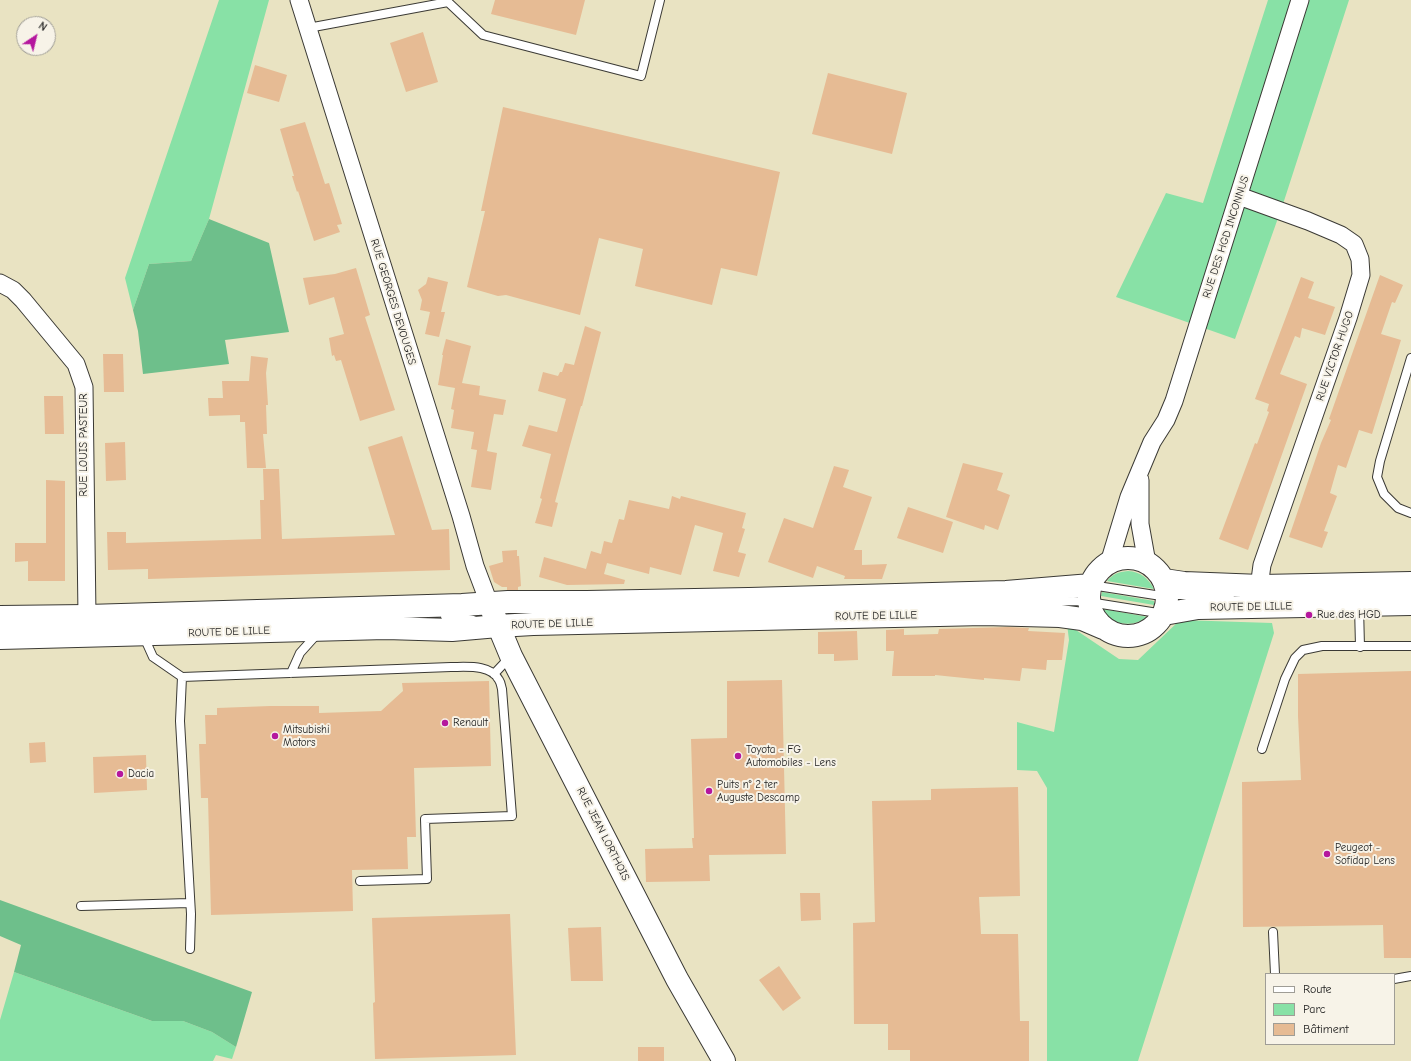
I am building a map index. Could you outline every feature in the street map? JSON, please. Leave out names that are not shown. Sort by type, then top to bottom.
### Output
[{"type":"main road","points":[[1118,559],[1138,559],[1147,563],[1157,570],[1165,597],[1159,622],[1145,633],[1128,637],[1119,636],[1103,628],[1091,611],[1090,593],[1095,576],[1109,563],[1118,559]]},
{"type":"main road","name":"ROUTE DE LILLE","points":[[1165,597],[1184,583],[1261,586],[1359,595],[1411,604]]},
{"type":"main road","name":"ROUTE DE LILLE","points":[[1165,597],[1198,608],[1359,595],[1411,584]]},
{"type":"main road","name":"ROUTE DE LILLE","points":[[0,617],[189,617],[539,601],[743,603],[1006,592],[1090,593]]},
{"type":"main road","name":"RUE JEAN LORTHOIS","points":[[489,603],[511,656],[676,979],[724,1061]]},
{"type":"main road","name":"ROUTE DE LILLE","points":[[0,638],[142,634],[251,628],[386,628],[452,630],[498,626],[984,614],[1060,616],[1082,619],[1103,628]]},
{"type":"street","name":"RUE GEORGES DEVOUGES","points":[[299,0],[461,516],[475,566],[489,603]]},
{"type":"street","name":"RUE DES HGD INCONNUS","points":[[1109,563],[1129,497],[1155,437],[1166,420],[1174,401],[1300,0]]},
{"type":"street","name":"RUE VICTOR HUGO","points":[[1239,196],[1308,221],[1341,235],[1354,244],[1360,259],[1361,275],[1348,318],[1262,564],[1260,580],[1261,586]]},
{"type":"street","name":"RUE LOUIS PASTEUR","points":[[0,283],[13,290],[23,300],[76,364],[84,386],[87,616]]},
{"type":"street","name":"RUE DES HGD INCONNUS","points":[[1141,470],[1139,499],[1140,524],[1147,563]]},
{"type":"lane","points":[[308,28],[448,1],[483,35],[641,76],[660,0]]},
{"type":"lane","points":[[1411,358],[1380,461],[1377,478],[1384,494],[1398,508],[1411,513]]},
{"type":"lane","points":[[1090,593],[1165,597]]},
{"type":"lane","points":[[987,604],[1072,601],[1090,593],[1165,597],[1238,595]]},
{"type":"lane","points":[[1359,595],[1360,647]]},
{"type":"lane","points":[[489,603],[513,610]]},
{"type":"lane","points":[[797,618],[820,610],[891,608]]},
{"type":"lane","points":[[438,616],[452,616],[498,626]]},
{"type":"lane","points":[[291,673],[300,653],[321,629]]},
{"type":"lane","points":[[142,634],[153,657],[182,677],[451,667],[477,668],[494,674],[499,680],[502,689],[512,816],[425,819],[427,880],[360,881]]},
{"type":"lane","points":[[1262,749],[1285,679],[1295,658],[1303,650],[1322,646],[1411,646]]},
{"type":"lane","points":[[494,674],[511,656]]},
{"type":"lane","points":[[182,677],[180,721],[190,914],[190,949]]},
{"type":"lane","points":[[81,906],[189,903]]},
{"type":"lane","points":[[1273,932],[1275,973]]},
{"type":"lane","points":[[1395,979],[1411,976]]},
{"type":"green space","points":[[219,0],[269,0],[209,219],[191,261],[149,264],[133,310],[125,278]]},
{"type":"green space","points":[[1268,0],[1349,0],[1283,204],[1235,339],[1116,297],[1166,193],[1203,203]]},
{"type":"green space","points":[[209,219],[269,243],[289,332],[225,340],[229,364],[143,374],[138,331],[133,310],[149,264],[191,261]]},
{"type":"green space","points":[[1128,571],[1144,576],[1154,589],[1107,581],[1116,574]]},
{"type":"green space","points":[[1102,592],[1154,601],[1154,605],[1101,596]]},
{"type":"green space","points":[[1103,609],[1148,617],[1135,623],[1123,624],[1112,619]]},
{"type":"green space","points":[[1180,620],[1272,623],[1274,633],[1138,1061],[1047,1061],[1047,788],[1037,771],[1017,770],[1017,722],[1054,732],[1069,640],[1067,624],[1119,659],[1138,660]]},
{"type":"green space","points":[[0,900],[252,992],[236,1047],[212,1032],[183,1021],[152,1021],[14,972],[21,945],[0,936]]},
{"type":"green space","points":[[14,972],[152,1021],[183,1021],[212,1032],[236,1047],[232,1059],[216,1055],[213,1061],[0,1061],[0,1020]]},
{"type":"building","points":[[495,0],[585,0],[576,35],[491,14]]},
{"type":"building","points":[[423,32],[438,82],[406,92],[390,43]]},
{"type":"building","points":[[255,65],[287,75],[279,102],[247,93]]},
{"type":"building","points":[[828,73],[907,93],[892,154],[812,134]]},
{"type":"building","points":[[503,107],[780,172],[757,276],[721,268],[712,305],[635,286],[643,249],[599,238],[580,315],[506,295],[498,296],[467,287],[485,211],[481,211]]},
{"type":"building","points":[[305,122],[325,184],[329,183],[342,224],[337,225],[340,232],[314,241],[292,176],[294,176],[280,129]]},
{"type":"building","points":[[356,268],[370,315],[365,317],[395,410],[360,421],[341,360],[336,361],[334,355],[332,356],[329,338],[344,334],[334,297],[309,305],[303,278],[335,274]]},
{"type":"building","points":[[1380,275],[1403,285],[1395,303],[1392,302],[1381,334],[1401,340],[1372,434],[1359,430],[1346,468],[1338,465],[1330,493],[1337,496],[1324,531],[1328,532],[1322,548],[1289,537],[1321,443],[1331,420],[1329,419]]},
{"type":"building","points":[[428,277],[448,282],[441,312],[445,312],[439,337],[425,334],[430,312],[420,310],[422,300],[418,290],[426,284]]},
{"type":"building","points":[[1301,277],[1314,282],[1308,298],[1335,307],[1325,335],[1302,328],[1300,338],[1295,336],[1280,374],[1307,384],[1248,550],[1219,539],[1255,443],[1257,444],[1269,412],[1267,411],[1269,404],[1255,399]]},
{"type":"building","points":[[585,326],[601,332],[555,502],[558,503],[552,527],[535,523],[542,499],[540,498],[551,454],[522,446],[529,425],[557,432],[566,399],[538,391],[543,372],[558,376],[560,372],[562,372],[565,363],[574,365]]},
{"type":"building","points":[[446,339],[471,346],[462,383],[480,386],[479,395],[506,400],[503,415],[494,414],[487,451],[497,453],[491,490],[471,487],[477,450],[471,449],[474,432],[451,428],[454,410],[451,409],[455,388],[438,385]]},
{"type":"building","points":[[103,354],[123,354],[124,392],[104,392]]},
{"type":"building","points":[[251,356],[268,358],[266,373],[268,405],[266,405],[267,434],[263,434],[266,468],[247,468],[245,422],[240,422],[240,415],[209,416],[208,398],[223,398],[222,381],[249,381]]},
{"type":"building","points":[[44,396],[63,396],[64,434],[45,434]]},
{"type":"building","points":[[402,436],[432,530],[449,529],[450,570],[148,579],[148,569],[108,570],[107,532],[126,532],[126,543],[261,539],[260,500],[264,500],[263,469],[279,469],[282,539],[395,535],[368,447]]},
{"type":"building","points":[[125,442],[126,480],[106,481],[105,443]]},
{"type":"building","points":[[963,463],[1003,473],[997,490],[1010,495],[998,530],[985,525],[984,530],[946,517]]},
{"type":"building","points":[[834,466],[849,470],[843,487],[872,497],[854,550],[862,550],[862,565],[887,564],[882,579],[844,579],[845,576],[817,566],[813,578],[768,562],[784,518],[813,528]]},
{"type":"building","points":[[46,480],[65,481],[65,581],[28,581],[28,561],[15,562],[15,543],[46,543]]},
{"type":"building","points":[[672,496],[680,499],[681,496],[746,513],[742,528],[745,529],[738,552],[746,554],[739,577],[713,571],[723,533],[695,525],[681,575],[650,567],[649,574],[607,563],[604,574],[625,580],[624,584],[567,585],[539,577],[544,557],[586,569],[591,551],[601,554],[604,541],[612,543],[619,519],[624,520],[629,500],[669,509]]},
{"type":"building","points":[[908,507],[953,522],[943,553],[897,538]]},
{"type":"building","points":[[517,550],[517,556],[519,556],[521,586],[518,587],[518,590],[507,590],[507,587],[502,587],[494,582],[489,566],[503,562],[502,551]]},
{"type":"building","points":[[1008,627],[1029,628],[1028,631],[1065,633],[1062,660],[1047,660],[1046,670],[1022,668],[1020,681],[984,678],[984,680],[935,675],[892,676],[894,651],[886,651],[886,630],[904,629],[904,635],[938,634],[939,629]]},
{"type":"building","points":[[857,631],[858,660],[834,661],[834,654],[818,654],[818,632]]},
{"type":"building","name":"Peugeot - Sofidap Lens","points":[[1411,671],[1411,958],[1384,958],[1383,925],[1243,927],[1242,782],[1301,780],[1298,674]]},
{"type":"building","name":"Toyota - FG Automobiles - Lens","points":[[782,680],[786,854],[709,855],[710,881],[646,882],[645,849],[693,848],[691,739],[727,738],[727,681]]},
{"type":"building","points":[[489,681],[491,766],[414,768],[416,837],[407,837],[408,869],[352,870],[353,911],[211,915],[208,798],[201,798],[199,744],[206,744],[205,715],[217,715],[217,708],[270,706],[319,706],[319,713],[381,711],[403,691],[402,683]]},
{"type":"building","points":[[45,742],[46,762],[30,763],[29,743]]},
{"type":"building","name":"Dacia","points":[[146,755],[147,790],[94,793],[93,757]]},
{"type":"building","points":[[1018,787],[1020,896],[979,897],[981,934],[1018,934],[1020,1021],[1029,1021],[1029,1061],[910,1061],[910,1050],[888,1050],[888,1024],[854,1024],[853,923],[875,922],[872,801],[931,800],[931,789]]},
{"type":"building","points":[[800,893],[820,893],[821,920],[801,921]]},
{"type":"building","points":[[510,914],[516,1055],[375,1059],[373,1003],[375,1002],[372,918]]},
{"type":"building","points":[[601,927],[603,981],[571,981],[568,928]]},
{"type":"building","points":[[779,966],[801,998],[783,1011],[759,980]]},
{"type":"building","points":[[638,1047],[664,1047],[664,1061],[638,1061]]},
{"type":"place","name":"Rue des HGD","points":[[1309,615]]},
{"type":"place","name":"Renault","points":[[445,723]]},
{"type":"place","name":"Mitsubishi Motors","points":[[275,736]]},
{"type":"place","name":"Toyota - FG Automobiles - Lens","points":[[738,756]]},
{"type":"place","name":"Dacia","points":[[120,774]]},
{"type":"place","name":"Puits n° 2 ter Auguste Descamp","points":[[709,791]]},
{"type":"place","name":"Peugeot - Sofidap Lens","points":[[1327,854]]}]
